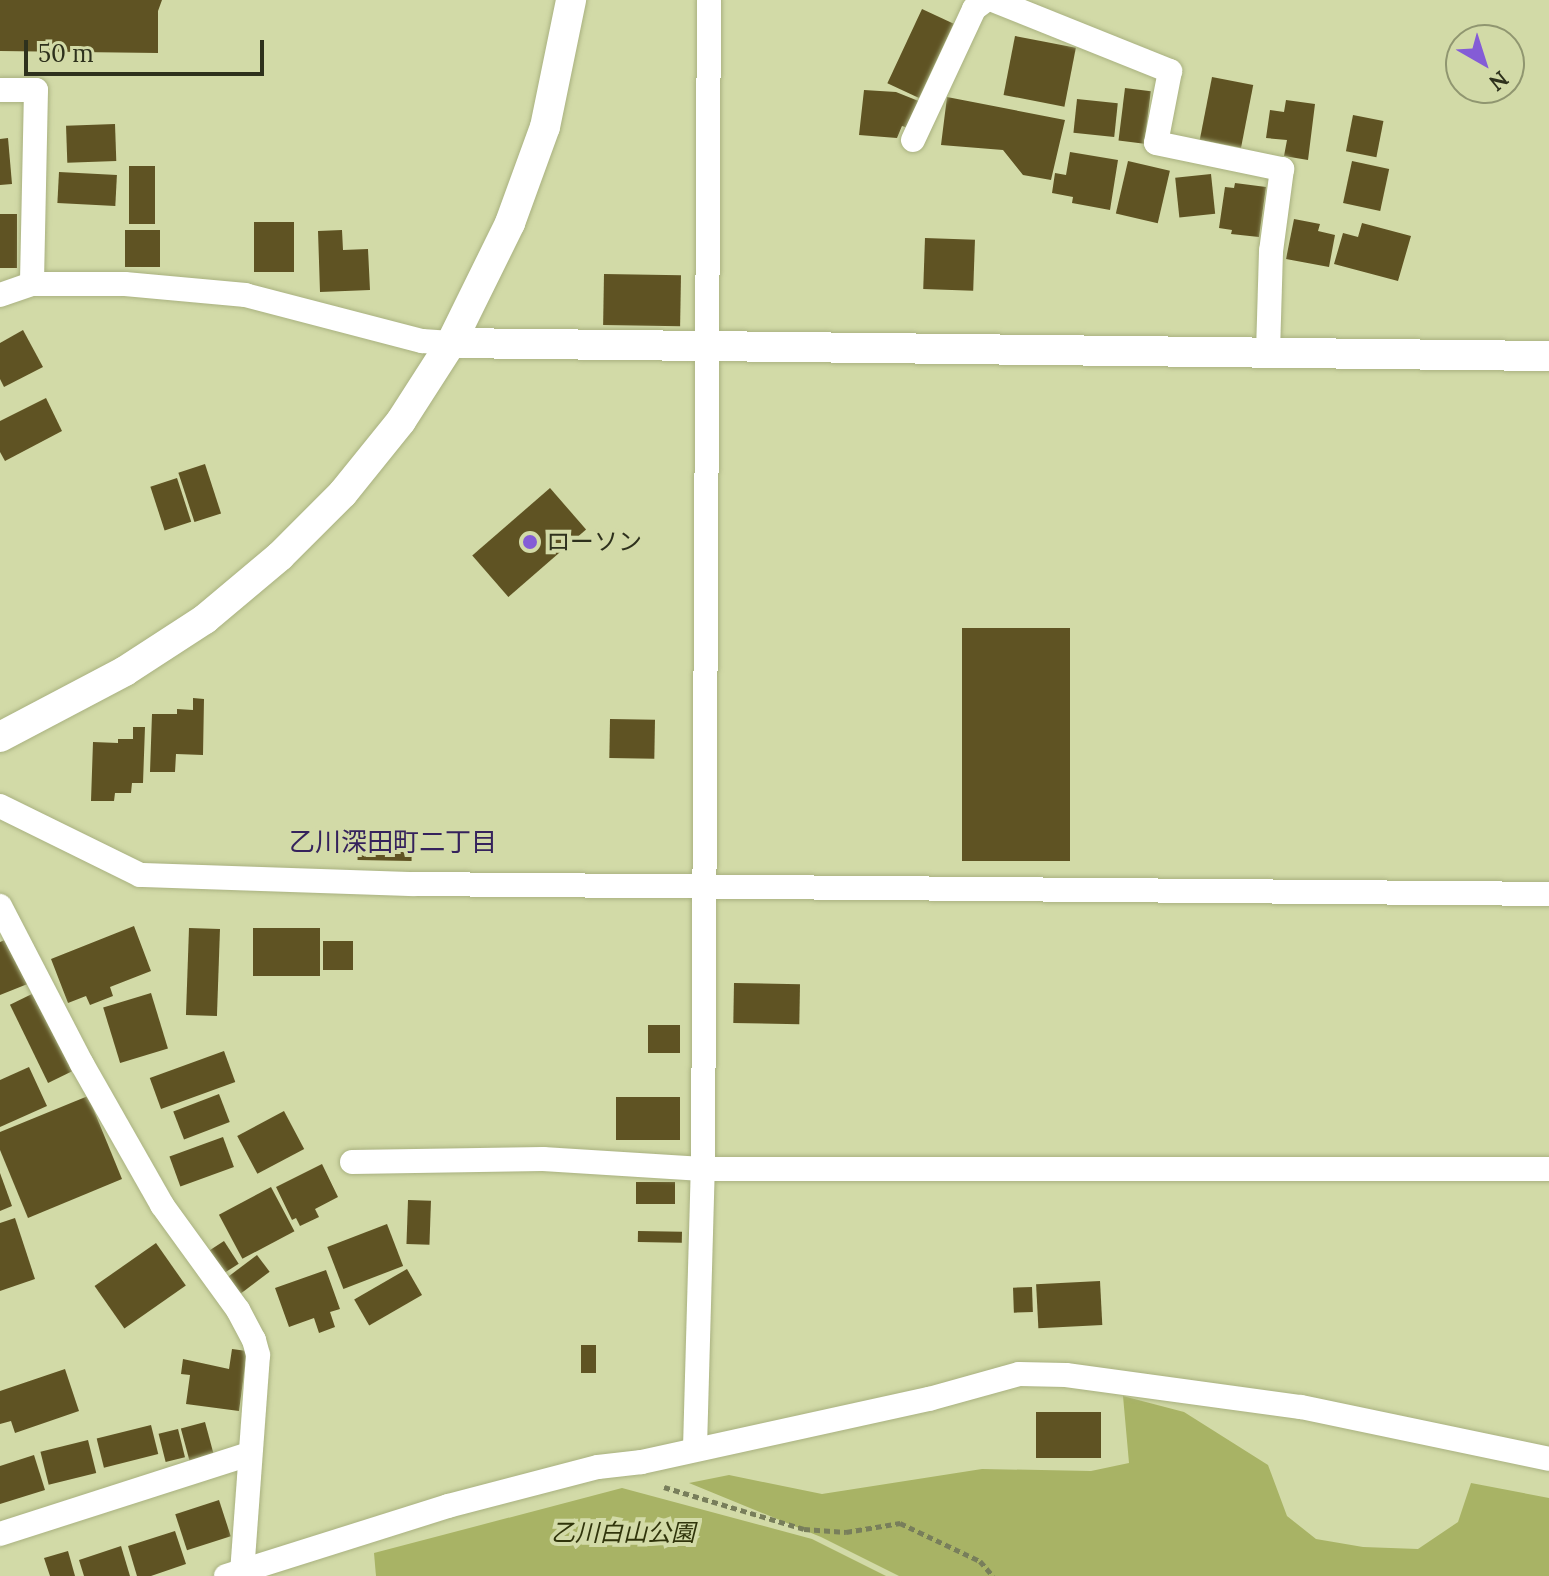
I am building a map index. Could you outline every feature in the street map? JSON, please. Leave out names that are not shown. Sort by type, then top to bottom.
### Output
[{"type":"street","points":[[0,737],[139,663],[205,619],[280,556],[343,493],[401,421],[451,343],[510,223],[545,127],[571,0]]},
{"type":"street","points":[[695,1448],[703,1169],[709,0]]},
{"type":"street","points":[[913,140],[974,9],[986,0]]},
{"type":"street","points":[[993,0],[1170,71],[1156,143],[1282,169],[1271,251],[1268,355]]},
{"type":"street","points":[[0,90],[36,90],[32,284]]},
{"type":"street","points":[[0,295],[32,284],[125,284],[245,295],[422,341],[451,343],[1549,356]]},
{"type":"street","points":[[0,806],[140,875],[412,884],[1549,894]]},
{"type":"street","points":[[0,906],[82,1064],[162,1205],[238,1310],[254,1340],[258,1355],[234,1573],[448,1506],[598,1467],[642,1462],[929,1399],[1019,1374],[1066,1375],[1301,1407],[1549,1459]]},
{"type":"street","points":[[352,1162],[543,1159],[703,1169],[1549,1169]]},
{"type":"street","points":[[0,1534],[249,1454]]},
{"type":"path","points":[[657,1485],[804,1529],[846,1532],[900,1523],[980,1561],[993,1576]]},
{"type":"green space","points":[[1123,1396],[1184,1412],[1268,1465],[1287,1516],[1316,1539],[1363,1547],[1418,1549],[1458,1522],[1471,1483],[1549,1498],[1549,1576],[899,1576],[821,1537],[689,1483],[729,1475],[822,1494],[982,1469],[1091,1471],[1129,1463]]},
{"type":"green space","name":"乙川白山公園","points":[[622,1488],[812,1539],[886,1576],[376,1576],[374,1553]]},
{"type":"building","points":[[0,0],[162,0],[158,11],[158,53],[0,51]]},
{"type":"building","points":[[922,9],[954,24],[919,98],[887,83]]},
{"type":"building","points":[[1015,36],[1076,48],[1064,107],[1004,95]]},
{"type":"building","points":[[1212,77],[1253,85],[1241,148],[1200,140]]},
{"type":"building","points":[[1125,88],[1151,91],[1144,144],[1119,141]]},
{"type":"building","points":[[864,90],[896,92],[921,102],[911,129],[902,126],[897,138],[859,135]]},
{"type":"building","points":[[947,97],[1065,120],[1051,180],[1023,175],[1003,150],[941,145]]},
{"type":"building","points":[[1077,99],[1118,103],[1114,137],[1073,133]]},
{"type":"building","points":[[1286,100],[1315,104],[1308,160],[1284,156],[1287,140],[1266,138],[1270,110],[1284,112]]},
{"type":"building","points":[[1353,115],[1383,121],[1376,157],[1346,151]]},
{"type":"building","points":[[115,124],[116,161],[67,163],[66,126]]},
{"type":"building","points":[[8,138],[12,184],[0,185],[0,139]]},
{"type":"building","points":[[1070,152],[1118,160],[1110,210],[1072,203],[1073,197],[1052,193],[1055,173],[1066,175]]},
{"type":"building","points":[[1128,161],[1170,171],[1158,223],[1116,214]]},
{"type":"building","points":[[1352,161],[1389,169],[1380,211],[1343,203]]},
{"type":"building","points":[[129,166],[155,166],[155,224],[129,224]]},
{"type":"building","points":[[59,172],[117,175],[115,206],[57,203]]},
{"type":"building","points":[[1211,174],[1215,214],[1179,218],[1175,178]]},
{"type":"building","points":[[1235,183],[1266,187],[1259,237],[1231,234],[1232,230],[1219,228],[1225,187],[1234,188]]},
{"type":"building","points":[[0,214],[17,214],[17,268],[0,268]]},
{"type":"building","points":[[1294,219],[1320,224],[1318,231],[1335,235],[1329,267],[1286,259]]},
{"type":"building","points":[[254,222],[294,222],[294,272],[254,272]]},
{"type":"building","points":[[1362,223],[1411,236],[1398,281],[1334,264],[1343,233],[1358,237]]},
{"type":"building","points":[[125,230],[160,230],[160,267],[125,267]]},
{"type":"building","points":[[342,230],[343,250],[368,249],[370,290],[320,292],[318,231]]},
{"type":"building","points":[[925,238],[975,240],[973,291],[923,289]]},
{"type":"building","points":[[604,274],[681,275],[680,326],[603,325]]},
{"type":"building","points":[[23,330],[43,367],[4,387],[0,379],[0,343]]},
{"type":"building","points":[[46,398],[62,431],[5,461],[0,452],[0,421]]},
{"type":"building","points":[[205,464],[221,513],[194,522],[178,473]]},
{"type":"building","points":[[177,478],[191,522],[165,530],[150,487]]},
{"type":"building","name":"ローソン","points":[[550,488],[586,530],[508,597],[472,556]]},
{"type":"building","points":[[962,628],[1070,628],[1070,861],[962,861]]},
{"type":"building","points":[[193,698],[204,699],[203,755],[176,754],[175,772],[150,772],[152,714],[177,714],[177,709],[193,710]]},
{"type":"building","points":[[610,719],[655,720],[654,759],[609,758]]},
{"type":"building","points":[[133,727],[145,727],[143,783],[132,783],[131,793],[115,793],[114,801],[91,801],[93,742],[118,743],[118,739],[133,739]]},
{"type":"building","points":[[358,834],[412,835],[412,861],[358,860]]},
{"type":"building","points":[[134,926],[151,971],[110,987],[113,996],[90,1005],[86,996],[68,1003],[51,959]]},
{"type":"building","points":[[189,928],[220,929],[217,1016],[186,1015]]},
{"type":"building","points":[[253,928],[320,928],[320,976],[253,976]]},
{"type":"building","points":[[12,937],[30,983],[0,995],[0,942]]},
{"type":"building","points":[[323,941],[353,941],[353,970],[323,970]]},
{"type":"building","points":[[734,983],[800,984],[799,1024],[733,1023]]},
{"type":"building","points":[[36,992],[74,1070],[48,1083],[10,1005]]},
{"type":"building","points":[[151,993],[168,1048],[120,1063],[103,1008]]},
{"type":"building","points":[[648,1025],[680,1025],[680,1053],[648,1053]]},
{"type":"building","points":[[224,1051],[235,1082],[161,1109],[150,1078]]},
{"type":"building","points":[[29,1067],[47,1106],[0,1127],[0,1080]]},
{"type":"building","points":[[219,1094],[230,1122],[184,1140],[173,1112]]},
{"type":"building","points":[[88,1096],[122,1179],[28,1218],[0,1150],[0,1132]]},
{"type":"building","points":[[616,1097],[680,1097],[680,1140],[616,1140]]},
{"type":"building","points":[[284,1111],[304,1149],[257,1174],[237,1136]]},
{"type":"building","points":[[223,1137],[234,1167],[180,1187],[169,1156]]},
{"type":"building","points":[[322,1164],[338,1197],[315,1209],[319,1217],[300,1226],[296,1218],[292,1220],[276,1187]]},
{"type":"building","points":[[0,1173],[12,1206],[0,1211]]},
{"type":"building","points":[[636,1182],[675,1182],[675,1204],[636,1204]]},
{"type":"building","points":[[271,1187],[294,1231],[242,1259],[219,1215]]},
{"type":"building","points":[[408,1200],[431,1201],[429,1245],[406,1244]]},
{"type":"building","points":[[15,1218],[35,1279],[0,1291],[0,1223]]},
{"type":"building","points":[[387,1224],[403,1266],[343,1289],[327,1247]]},
{"type":"building","points":[[638,1231],[682,1232],[682,1243],[638,1242]]},
{"type":"building","points":[[224,1241],[239,1264],[224,1273],[210,1250]]},
{"type":"building","points":[[156,1243],[186,1286],[124,1329],[95,1286]]},
{"type":"building","points":[[257,1255],[270,1272],[238,1295],[226,1278]]},
{"type":"building","points":[[407,1269],[422,1295],[369,1325],[354,1300]]},
{"type":"building","points":[[326,1270],[340,1309],[330,1312],[335,1327],[319,1333],[314,1318],[289,1327],[275,1288]]},
{"type":"building","points":[[1100,1281],[1102,1325],[1038,1328],[1036,1284]]},
{"type":"building","points":[[1032,1287],[1033,1312],[1014,1313],[1013,1288]]},
{"type":"building","points":[[581,1345],[596,1345],[596,1373],[581,1373]]},
{"type":"building","points":[[232,1349],[247,1351],[239,1411],[186,1404],[190,1375],[181,1374],[183,1359],[229,1369]]},
{"type":"building","points":[[65,1369],[79,1411],[15,1433],[11,1421],[0,1424],[0,1391]]},
{"type":"building","points":[[1036,1412],[1101,1412],[1101,1458],[1036,1458]]},
{"type":"building","points":[[205,1422],[214,1455],[190,1461],[181,1428]]},
{"type":"building","points":[[151,1425],[158,1454],[104,1468],[97,1439]]},
{"type":"building","points":[[178,1429],[185,1457],[166,1462],[159,1434]]},
{"type":"building","points":[[88,1440],[96,1473],[49,1485],[40,1452]]},
{"type":"building","points":[[34,1455],[45,1490],[0,1504],[0,1466]]},
{"type":"building","points":[[219,1500],[231,1536],[187,1550],[175,1514]]},
{"type":"building","points":[[175,1531],[186,1564],[151,1576],[137,1576],[128,1546]]},
{"type":"building","points":[[121,1546],[130,1576],[84,1576],[79,1560]]},
{"type":"building","points":[[68,1551],[75,1576],[50,1576],[44,1558]]},
{"type":"place","name":"ローソン","points":[[530,542]]},
{"type":"district","name":"乙川深田町二丁目","points":[[393,842]]}]
